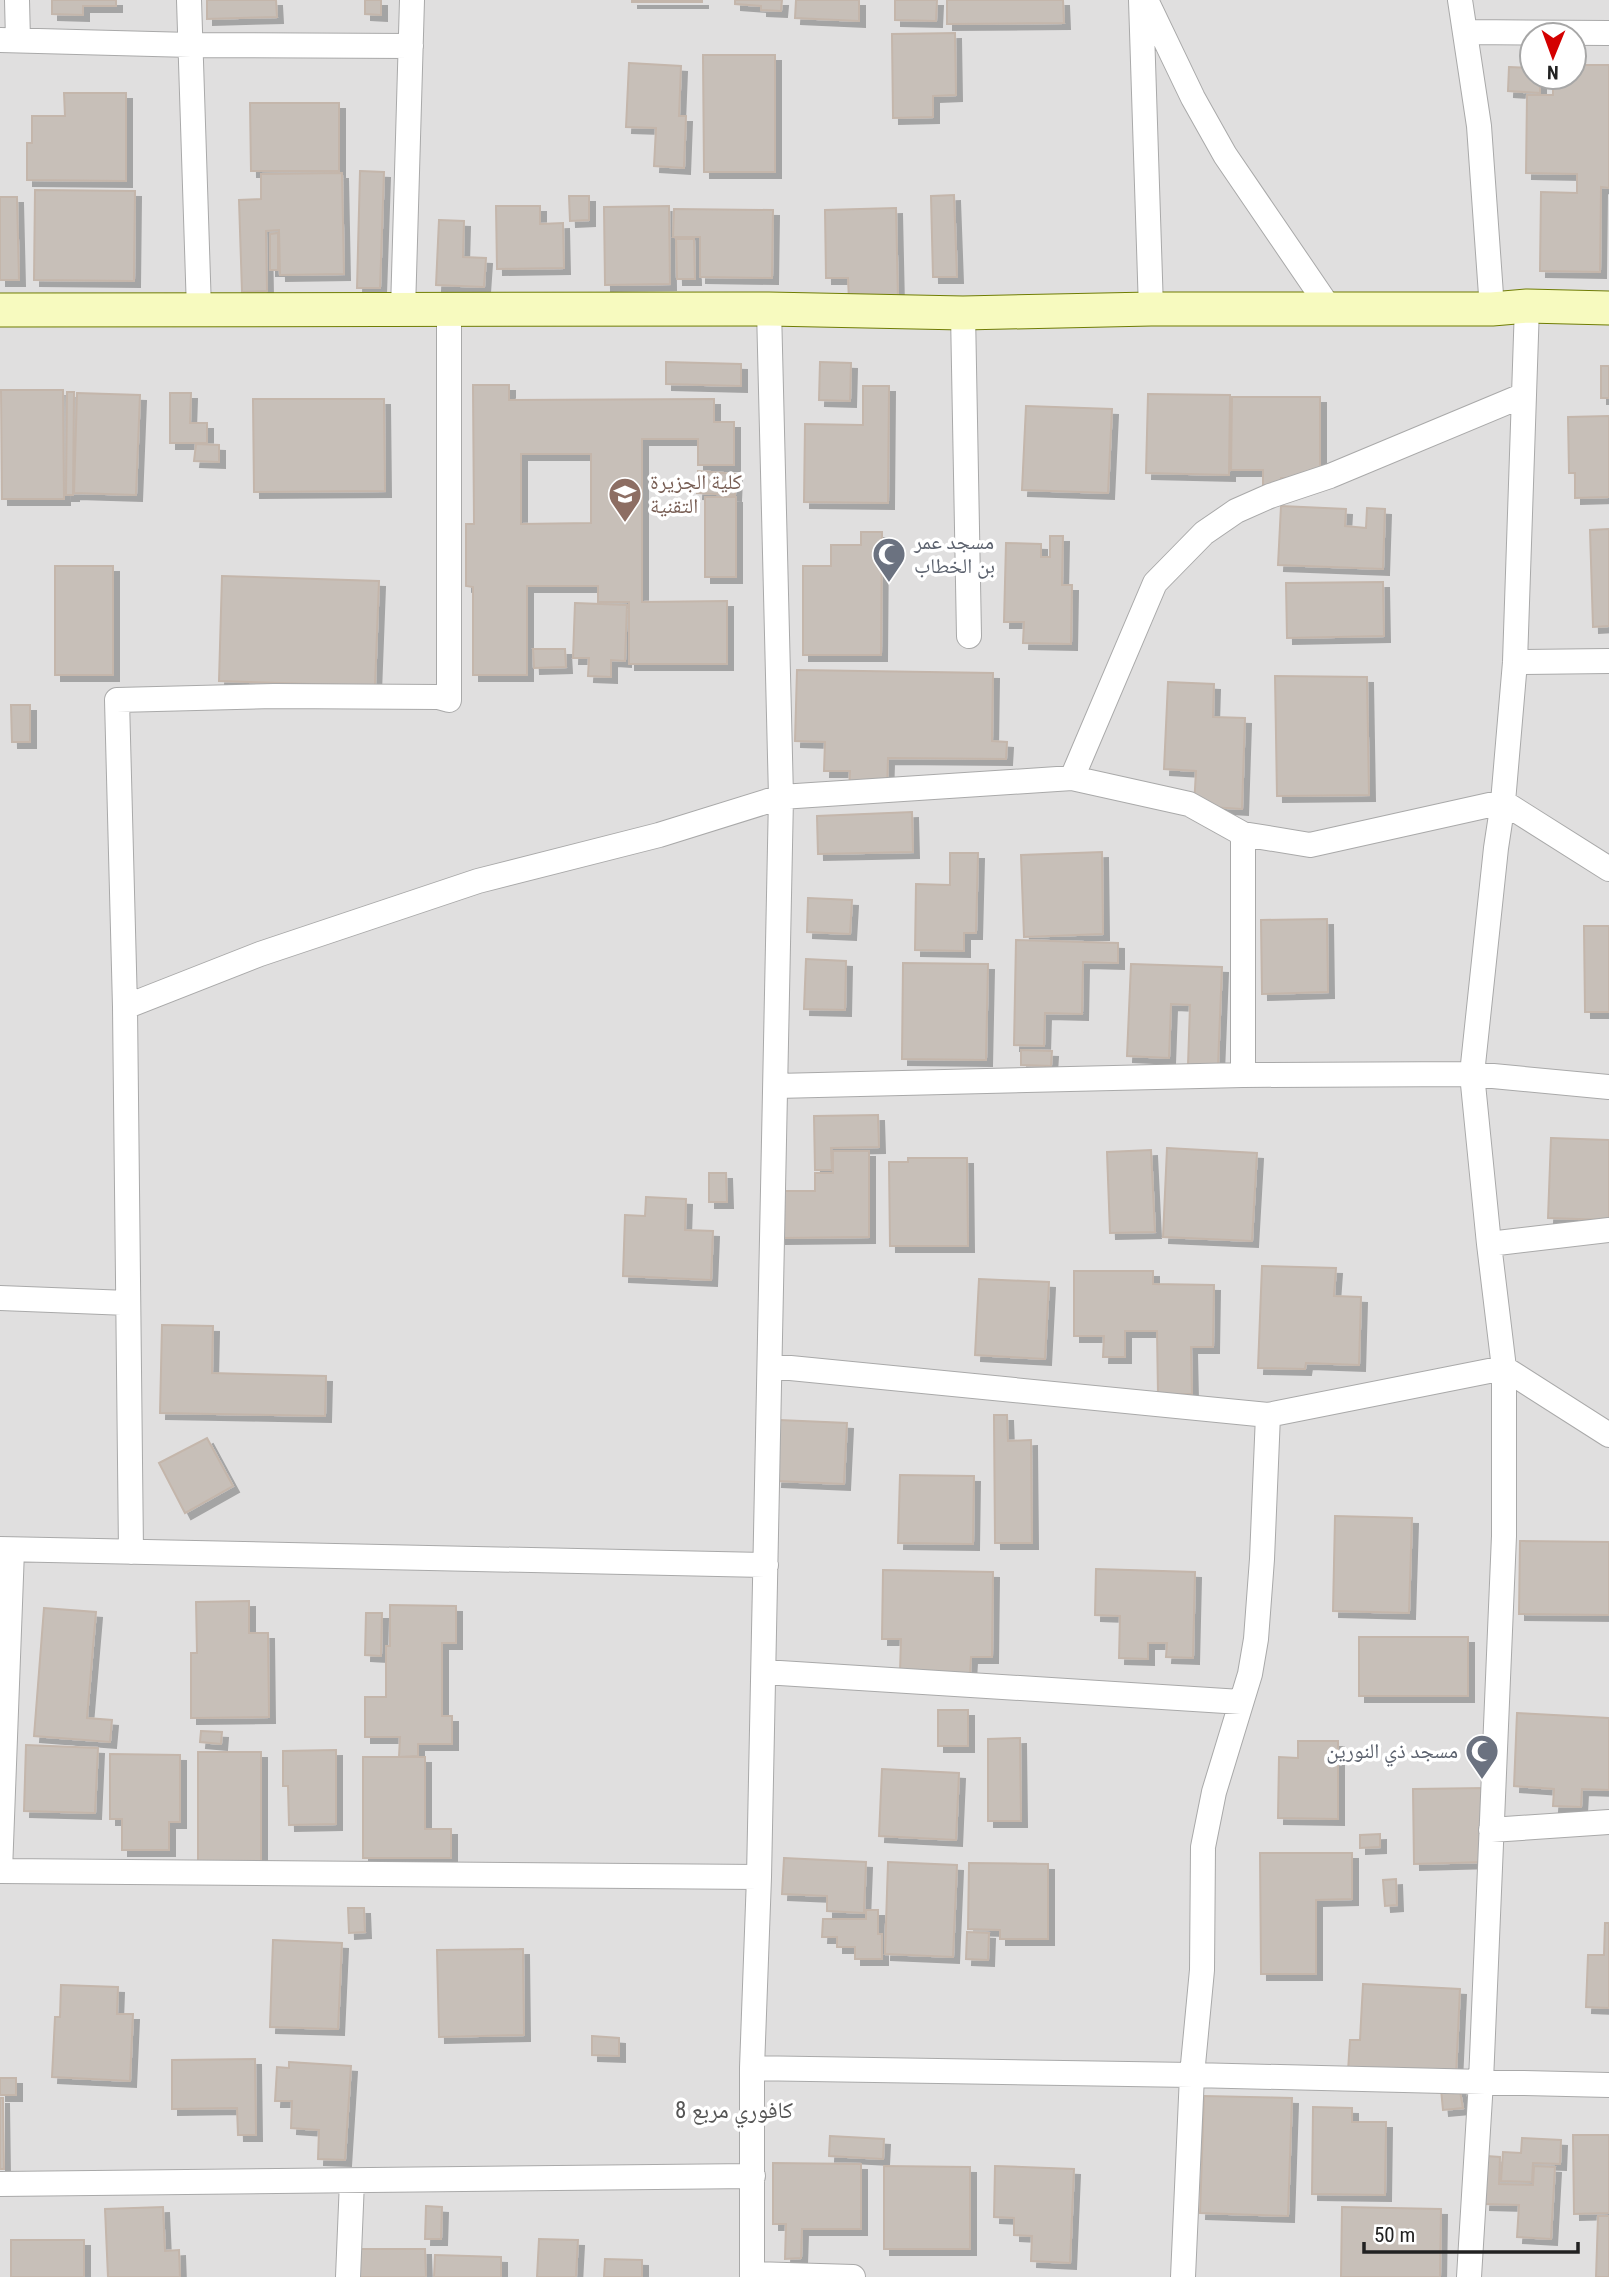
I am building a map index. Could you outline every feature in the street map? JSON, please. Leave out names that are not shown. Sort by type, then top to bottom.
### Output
[{"type":"street","points":[[17,0],[9,40],[191,45],[411,46]]},
{"type":"street","points":[[189,0],[199,310]]},
{"type":"street","points":[[403,310],[412,0]]},
{"type":"street","points":[[1144,0],[1225,155],[1330,309]]},
{"type":"street","points":[[1144,0],[1152,309]]},
{"type":"street","points":[[1460,0],[1479,126],[1492,309]]},
{"type":"street","points":[[1466,32],[1609,33]]},
{"type":"street","points":[[1469,2277],[1481,2081],[1504,1536],[1504,1367],[1472,1074],[1503,802],[1515,662],[1527,306]]},
{"type":"street","points":[[0,310],[769,309],[963,313],[1152,309],[1492,309],[1527,306],[1609,308]]},
{"type":"street","points":[[769,309],[782,797],[760,1877],[752,2068],[752,2276],[853,2277]]},
{"type":"street","points":[[131,1552],[125,1007],[117,700],[287,696],[438,697],[449,700],[449,310]]},
{"type":"street","points":[[963,313],[969,636]]},
{"type":"street","points":[[1072,778],[1155,583],[1204,533],[1236,511],[1259,501],[1330,476],[1524,395]]},
{"type":"street","points":[[1515,662],[1609,661]]},
{"type":"street","points":[[125,1007],[260,954],[478,881],[659,835],[782,797],[1072,778],[1189,804],[1243,834],[1310,845],[1503,802],[1609,869]]},
{"type":"street","points":[[1243,834],[1243,1075]]},
{"type":"street","points":[[776,1086],[1243,1075],[1472,1074],[1609,1087]]},
{"type":"street","points":[[1489,1244],[1609,1230]]},
{"type":"street","points":[[0,1298],[128,1303]]},
{"type":"street","points":[[770,1367],[1268,1415],[1504,1367],[1609,1434]]},
{"type":"street","points":[[1183,2277],[1192,2074],[1202,1970],[1203,1847],[1214,1792],[1250,1674],[1256,1639],[1268,1415]]},
{"type":"street","points":[[760,1877],[0,1871],[6,1550],[766,1565]]},
{"type":"street","points":[[764,1672],[1241,1702]]},
{"type":"street","points":[[1491,1829],[1609,1822]]},
{"type":"street","points":[[752,2068],[1192,2074],[1609,2085]]},
{"type":"street","points":[[0,2184],[753,2176]]},
{"type":"street","points":[[348,2277],[352,2181]]},
{"type":"shaded area","name":"كافوري مربع 8","points":[[0,0],[1609,0],[1609,2277],[0,2277]]},
{"type":"building","points":[[52,0],[116,0],[116,6],[83,6],[83,15],[52,14]]},
{"type":"building","points":[[207,0],[276,0],[277,17],[207,19]]},
{"type":"building","points":[[365,0],[381,0],[381,15],[365,14]]},
{"type":"building","points":[[702,0],[702,2],[632,2]]},
{"type":"building","points":[[735,0],[782,0],[781,11],[735,4]]},
{"type":"building","points":[[796,0],[859,0],[859,21],[795,18]]},
{"type":"building","points":[[895,0],[937,0],[936,21],[895,20]]},
{"type":"building","points":[[947,0],[1063,0],[1064,23],[947,24]]},
{"type":"building","points":[[955,33],[956,95],[933,96],[933,117],[893,118],[892,34]]},
{"type":"building","points":[[703,55],[775,55],[775,172],[704,172]]},
{"type":"building","points":[[629,63],[681,66],[679,116],[686,116],[684,168],[654,166],[656,128],[626,127]]},
{"type":"building","points":[[1588,65],[1609,65],[1609,188],[1601,187],[1600,272],[1540,271],[1541,192],[1577,193],[1577,174],[1526,173],[1527,95],[1553,95],[1553,91],[1588,91]]},
{"type":"building","points":[[1509,67],[1518,67],[1518,91],[1540,93],[1508,91]]},
{"type":"building","points":[[64,93],[126,93],[126,181],[27,180],[27,143],[32,143],[32,116],[65,116]]},
{"type":"building","points":[[250,103],[339,103],[339,171],[251,171]]},
{"type":"building","points":[[360,171],[384,172],[380,288],[357,288]]},
{"type":"building","points":[[342,173],[344,274],[280,275],[279,230],[266,231],[267,291],[242,292],[239,200],[261,199],[261,174]]},
{"type":"building","points":[[35,190],[135,191],[134,281],[34,280]]},
{"type":"building","points":[[954,195],[957,277],[933,277],[931,196]]},
{"type":"building","points":[[569,196],[589,196],[589,220],[570,221]]},
{"type":"building","points":[[0,197],[17,197],[19,280],[0,280]]},
{"type":"building","points":[[496,206],[540,206],[540,224],[563,223],[564,268],[497,269]]},
{"type":"building","points":[[669,206],[670,284],[605,285],[604,207]]},
{"type":"building","points":[[896,208],[898,300],[849,301],[848,278],[826,278],[825,210]]},
{"type":"building","points":[[674,209],[773,210],[772,278],[700,277],[700,237],[673,237]]},
{"type":"building","points":[[439,220],[464,221],[463,257],[486,258],[484,287],[436,285]]},
{"type":"building","points":[[278,233],[278,270],[270,270],[270,234]]},
{"type":"building","points":[[676,239],[694,239],[695,279],[677,279]]},
{"type":"building","points":[[666,362],[741,364],[741,386],[666,384]]},
{"type":"building","points":[[820,362],[851,363],[850,401],[819,400]]},
{"type":"building","points":[[1601,366],[1609,366],[1609,398],[1601,398]]},
{"type":"building","points":[[473,385],[509,385],[509,400],[714,399],[714,422],[734,422],[734,465],[698,465],[698,439],[642,439],[642,602],[727,601],[727,664],[629,664],[629,602],[598,602],[598,586],[527,586],[527,675],[473,675],[473,587],[466,586],[466,524],[474,524]],"holes":[[[521,454],[591,454],[591,523],[521,524]]]},
{"type":"building","points":[[863,386],[889,386],[888,503],[804,502],[805,424],[863,425]]},
{"type":"building","points":[[1,390],[63,390],[64,499],[2,499]]},
{"type":"building","points":[[67,392],[74,392],[73,495],[66,495]]},
{"type":"building","points":[[77,393],[140,395],[136,495],[74,493]]},
{"type":"building","points":[[170,393],[191,393],[190,423],[207,423],[207,443],[170,443]]},
{"type":"building","points":[[1148,394],[1230,395],[1229,475],[1146,473]]},
{"type":"building","points":[[1232,397],[1320,397],[1320,478],[1281,478],[1280,491],[1263,491],[1263,470],[1231,470]]},
{"type":"building","points":[[253,399],[384,399],[385,491],[254,492]]},
{"type":"building","points":[[1026,406],[1112,409],[1108,493],[1022,490]]},
{"type":"building","points":[[1609,416],[1609,497],[1575,498],[1575,473],[1569,473],[1568,417]]},
{"type":"building","points":[[196,444],[219,445],[219,462],[194,461]]},
{"type":"building","points":[[698,471],[736,474],[735,495],[697,493]]},
{"type":"building","points":[[705,497],[736,497],[736,577],[705,577]]},
{"type":"building","points":[[1281,506],[1346,509],[1345,526],[1366,528],[1367,508],[1385,509],[1383,569],[1278,565]]},
{"type":"building","points":[[1609,529],[1609,626],[1593,627],[1590,530]]},
{"type":"building","points":[[861,532],[882,532],[881,655],[803,655],[803,566],[831,566],[831,545],[861,545]]},
{"type":"building","points":[[1050,536],[1063,536],[1062,585],[1072,585],[1071,644],[1023,643],[1024,622],[1004,622],[1006,543],[1041,544],[1041,557],[1050,557]]},
{"type":"building","points":[[55,566],[113,566],[113,675],[55,675]]},
{"type":"building","points":[[222,576],[379,581],[375,686],[219,681]]},
{"type":"building","points":[[1383,582],[1384,636],[1287,638],[1286,583]]},
{"type":"building","points":[[575,603],[627,605],[625,661],[611,660],[611,677],[588,676],[589,658],[573,658]]},
{"type":"building","points":[[533,649],[565,649],[566,667],[534,668]]},
{"type":"building","points":[[797,670],[993,673],[992,741],[1007,742],[1006,759],[888,758],[887,791],[849,790],[850,771],[824,771],[825,742],[795,741]]},
{"type":"building","points":[[1275,676],[1367,677],[1369,795],[1277,796]]},
{"type":"building","points":[[1168,682],[1214,684],[1213,717],[1245,718],[1242,809],[1194,806],[1196,771],[1164,769]]},
{"type":"building","points":[[11,705],[30,705],[30,742],[12,742]]},
{"type":"building","points":[[912,812],[913,852],[818,854],[817,816]]},
{"type":"building","points":[[1102,852],[1103,934],[1024,937],[1021,855]]},
{"type":"building","points":[[950,853],[978,853],[976,933],[964,933],[964,951],[915,950],[916,884],[950,885]]},
{"type":"building","points":[[808,898],[852,900],[850,934],[807,932]]},
{"type":"building","points":[[1327,919],[1328,992],[1262,994],[1261,920]]},
{"type":"building","points":[[1584,926],[1609,926],[1609,1012],[1585,1012]]},
{"type":"building","points":[[1016,940],[1118,943],[1118,963],[1083,962],[1082,1014],[1045,1013],[1044,1046],[1014,1045]]},
{"type":"building","points":[[806,959],[846,961],[845,1010],[804,1009]]},
{"type":"building","points":[[903,963],[988,964],[986,1060],[902,1059]]},
{"type":"building","points":[[1131,964],[1222,967],[1218,1066],[1188,1065],[1190,1005],[1171,1004],[1169,1058],[1127,1056]]},
{"type":"building","points":[[1021,1050],[1052,1051],[1051,1066],[1021,1065]]},
{"type":"building","points":[[878,1115],[879,1147],[831,1148],[832,1170],[815,1170],[814,1116]]},
{"type":"building","points":[[1551,1138],[1609,1140],[1609,1220],[1548,1218]]},
{"type":"building","points":[[1167,1148],[1257,1153],[1252,1241],[1163,1237]]},
{"type":"building","points":[[1151,1150],[1155,1232],[1110,1233],[1107,1152]]},
{"type":"building","points":[[833,1151],[869,1151],[869,1237],[780,1238],[780,1191],[815,1191],[815,1173],[833,1173]]},
{"type":"building","points":[[908,1158],[967,1158],[968,1246],[890,1246],[889,1162],[908,1162]]},
{"type":"building","points":[[709,1173],[726,1173],[727,1202],[709,1202]]},
{"type":"building","points":[[646,1197],[686,1199],[685,1230],[713,1231],[711,1280],[623,1276],[625,1215],[645,1216]]},
{"type":"building","points":[[1262,1266],[1336,1268],[1334,1296],[1361,1297],[1359,1365],[1306,1363],[1305,1369],[1258,1368]]},
{"type":"building","points":[[1074,1271],[1153,1271],[1153,1284],[1214,1285],[1213,1347],[1191,1347],[1192,1394],[1158,1394],[1157,1331],[1125,1331],[1125,1357],[1103,1357],[1104,1336],[1074,1336]]},
{"type":"building","points":[[979,1279],[1049,1282],[1045,1359],[975,1355]]},
{"type":"building","points":[[162,1325],[213,1326],[212,1373],[326,1376],[325,1416],[160,1413]]},
{"type":"building","points":[[994,1415],[1007,1415],[1008,1441],[1031,1440],[1032,1543],[995,1543]]},
{"type":"building","points":[[779,1420],[847,1423],[844,1484],[776,1481]]},
{"type":"building","points":[[207,1438],[233,1486],[185,1513],[159,1463]]},
{"type":"building","points":[[900,1475],[974,1476],[973,1544],[898,1543]]},
{"type":"building","points":[[1335,1516],[1412,1518],[1409,1613],[1333,1611]]},
{"type":"building","points":[[1520,1541],[1609,1542],[1609,1615],[1519,1614]]},
{"type":"building","points":[[1096,1569],[1195,1572],[1193,1658],[1166,1657],[1167,1643],[1148,1643],[1148,1659],[1119,1658],[1120,1616],[1095,1615]]},
{"type":"building","points":[[883,1570],[993,1572],[992,1657],[971,1657],[970,1674],[900,1672],[901,1639],[882,1639]]},
{"type":"building","points":[[249,1601],[249,1633],[268,1633],[269,1717],[191,1718],[191,1653],[197,1653],[196,1602]]},
{"type":"building","points":[[390,1605],[456,1606],[456,1643],[442,1643],[442,1716],[452,1716],[452,1744],[418,1744],[418,1756],[399,1757],[400,1737],[365,1737],[365,1697],[386,1697],[386,1646],[390,1646]]},
{"type":"building","points":[[44,1608],[96,1612],[87,1718],[112,1720],[110,1742],[34,1736]]},
{"type":"building","points":[[366,1613],[382,1613],[381,1656],[365,1655]]},
{"type":"building","points":[[1359,1637],[1468,1637],[1468,1696],[1359,1696]]},
{"type":"building","points":[[938,1710],[968,1710],[968,1746],[938,1746]]},
{"type":"building","points":[[1517,1713],[1609,1718],[1609,1790],[1582,1789],[1581,1807],[1553,1806],[1554,1789],[1514,1786]]},
{"type":"building","points":[[201,1731],[222,1732],[221,1744],[200,1742]]},
{"type":"building","points":[[1020,1738],[1021,1821],[988,1821],[988,1739]]},
{"type":"building","points":[[1298,1741],[1338,1741],[1338,1819],[1278,1818],[1279,1757],[1298,1758]]},
{"type":"building","points":[[26,1745],[98,1748],[95,1813],[24,1811]]},
{"type":"building","points":[[336,1750],[336,1824],[289,1825],[288,1786],[283,1786],[283,1751]]},
{"type":"building","points":[[198,1752],[261,1752],[261,1867],[198,1867]]},
{"type":"building","points":[[110,1754],[180,1755],[180,1822],[169,1822],[169,1850],[122,1850],[122,1819],[110,1819]]},
{"type":"building","points":[[363,1757],[425,1757],[425,1829],[451,1829],[451,1858],[363,1858]]},
{"type":"building","points":[[882,1769],[959,1773],[956,1840],[879,1836]]},
{"type":"building","points":[[1485,1788],[1487,1862],[1414,1864],[1413,1789]]},
{"type":"building","points":[[1380,1834],[1380,1847],[1360,1848],[1360,1835]]},
{"type":"building","points":[[1260,1853],[1352,1853],[1352,1899],[1316,1900],[1316,1974],[1261,1974]]},
{"type":"building","points":[[784,1858],[866,1862],[864,1913],[827,1911],[827,1896],[782,1894]]},
{"type":"building","points":[[888,1862],[957,1865],[953,1957],[885,1954]]},
{"type":"building","points":[[969,1863],[1048,1864],[1048,1939],[1000,1939],[1000,1930],[968,1929]]},
{"type":"building","points":[[1396,1879],[1397,1905],[1385,1906],[1383,1880]]},
{"type":"building","points":[[348,1908],[364,1908],[365,1932],[349,1933]]},
{"type":"building","points":[[866,1910],[878,1910],[882,1959],[855,1959],[855,1947],[837,1947],[837,1937],[822,1937],[823,1919],[866,1919]]},
{"type":"building","points":[[1605,1923],[1609,1923],[1609,2008],[1586,2007],[1588,1955],[1604,1955]]},
{"type":"building","points":[[967,1932],[989,1933],[988,1960],[966,1959]]},
{"type":"building","points":[[273,1940],[342,1943],[338,2029],[270,2027]]},
{"type":"building","points":[[523,1949],[524,2035],[439,2037],[437,1950]]},
{"type":"building","points":[[1363,1984],[1460,1989],[1456,2075],[1348,2071],[1350,2040],[1360,2040]]},
{"type":"building","points":[[61,1985],[118,1987],[117,2014],[133,2014],[130,2081],[52,2077],[55,2017],[60,2017]]},
{"type":"building","points":[[592,2036],[619,2038],[619,2056],[592,2055]]},
{"type":"building","points":[[255,2059],[256,2135],[238,2135],[237,2108],[172,2109],[172,2060]]},
{"type":"building","points":[[289,2062],[351,2066],[345,2160],[318,2159],[319,2130],[291,2128],[292,2101],[275,2101],[277,2067],[289,2068]]},
{"type":"building","points":[[0,2078],[16,2078],[16,2095],[0,2095]]},
{"type":"building","points":[[1459,2086],[1463,2108],[1443,2110],[1441,2089]]},
{"type":"building","points":[[1204,2096],[1292,2098],[1288,2216],[1200,2213]]},
{"type":"building","points":[[0,2098],[3,2098],[4,2169],[0,2169]]},
{"type":"building","points":[[1313,2107],[1352,2108],[1352,2122],[1386,2122],[1385,2195],[1312,2194]]},
{"type":"building","points":[[1573,2135],[1609,2135],[1609,2213],[1574,2214]]},
{"type":"building","points":[[830,2136],[884,2139],[883,2159],[829,2156]]},
{"type":"building","points":[[1522,2138],[1561,2140],[1560,2164],[1533,2163],[1532,2182],[1501,2181],[1503,2152],[1521,2153]]},
{"type":"building","points":[[1486,2156],[1500,2157],[1499,2184],[1533,2185],[1534,2166],[1555,2167],[1551,2239],[1517,2237],[1519,2205],[1484,2204]]},
{"type":"building","points":[[773,2163],[861,2164],[861,2229],[802,2229],[801,2258],[785,2259],[786,2224],[773,2224]]},
{"type":"building","points":[[884,2166],[970,2167],[970,2249],[884,2249]]},
{"type":"building","points":[[995,2166],[1074,2169],[1070,2263],[1031,2261],[1032,2236],[1014,2235],[1014,2218],[994,2217]]},
{"type":"building","points":[[426,2206],[442,2207],[441,2239],[425,2239]]},
{"type":"building","points":[[163,2207],[165,2251],[179,2250],[180,2277],[108,2277],[105,2209]]},
{"type":"building","points":[[1342,2207],[1441,2209],[1440,2277],[1341,2277]]},
{"type":"building","points":[[1598,2216],[1609,2216],[1609,2277],[1596,2277]]},
{"type":"building","points":[[539,2239],[578,2240],[576,2277],[537,2277]]},
{"type":"building","points":[[11,2240],[84,2240],[84,2277],[11,2277]]},
{"type":"building","points":[[356,2249],[425,2249],[426,2277],[356,2277]]},
{"type":"building","points":[[435,2255],[501,2257],[501,2277],[434,2277]]},
{"type":"building","points":[[605,2259],[642,2260],[642,2277],[604,2277]]},
{"type":"place","name":"كلية الجزيرة التقنية","points":[[625,524]]},
{"type":"place","name":"مسجد عمر بن الخطاب","points":[[889,584]]},
{"type":"place","name":"مسجد ذي النورين","points":[[1482,1781]]},
{"type":"district","name":"كافوري مربع 8","points":[[734,2110]]}]
